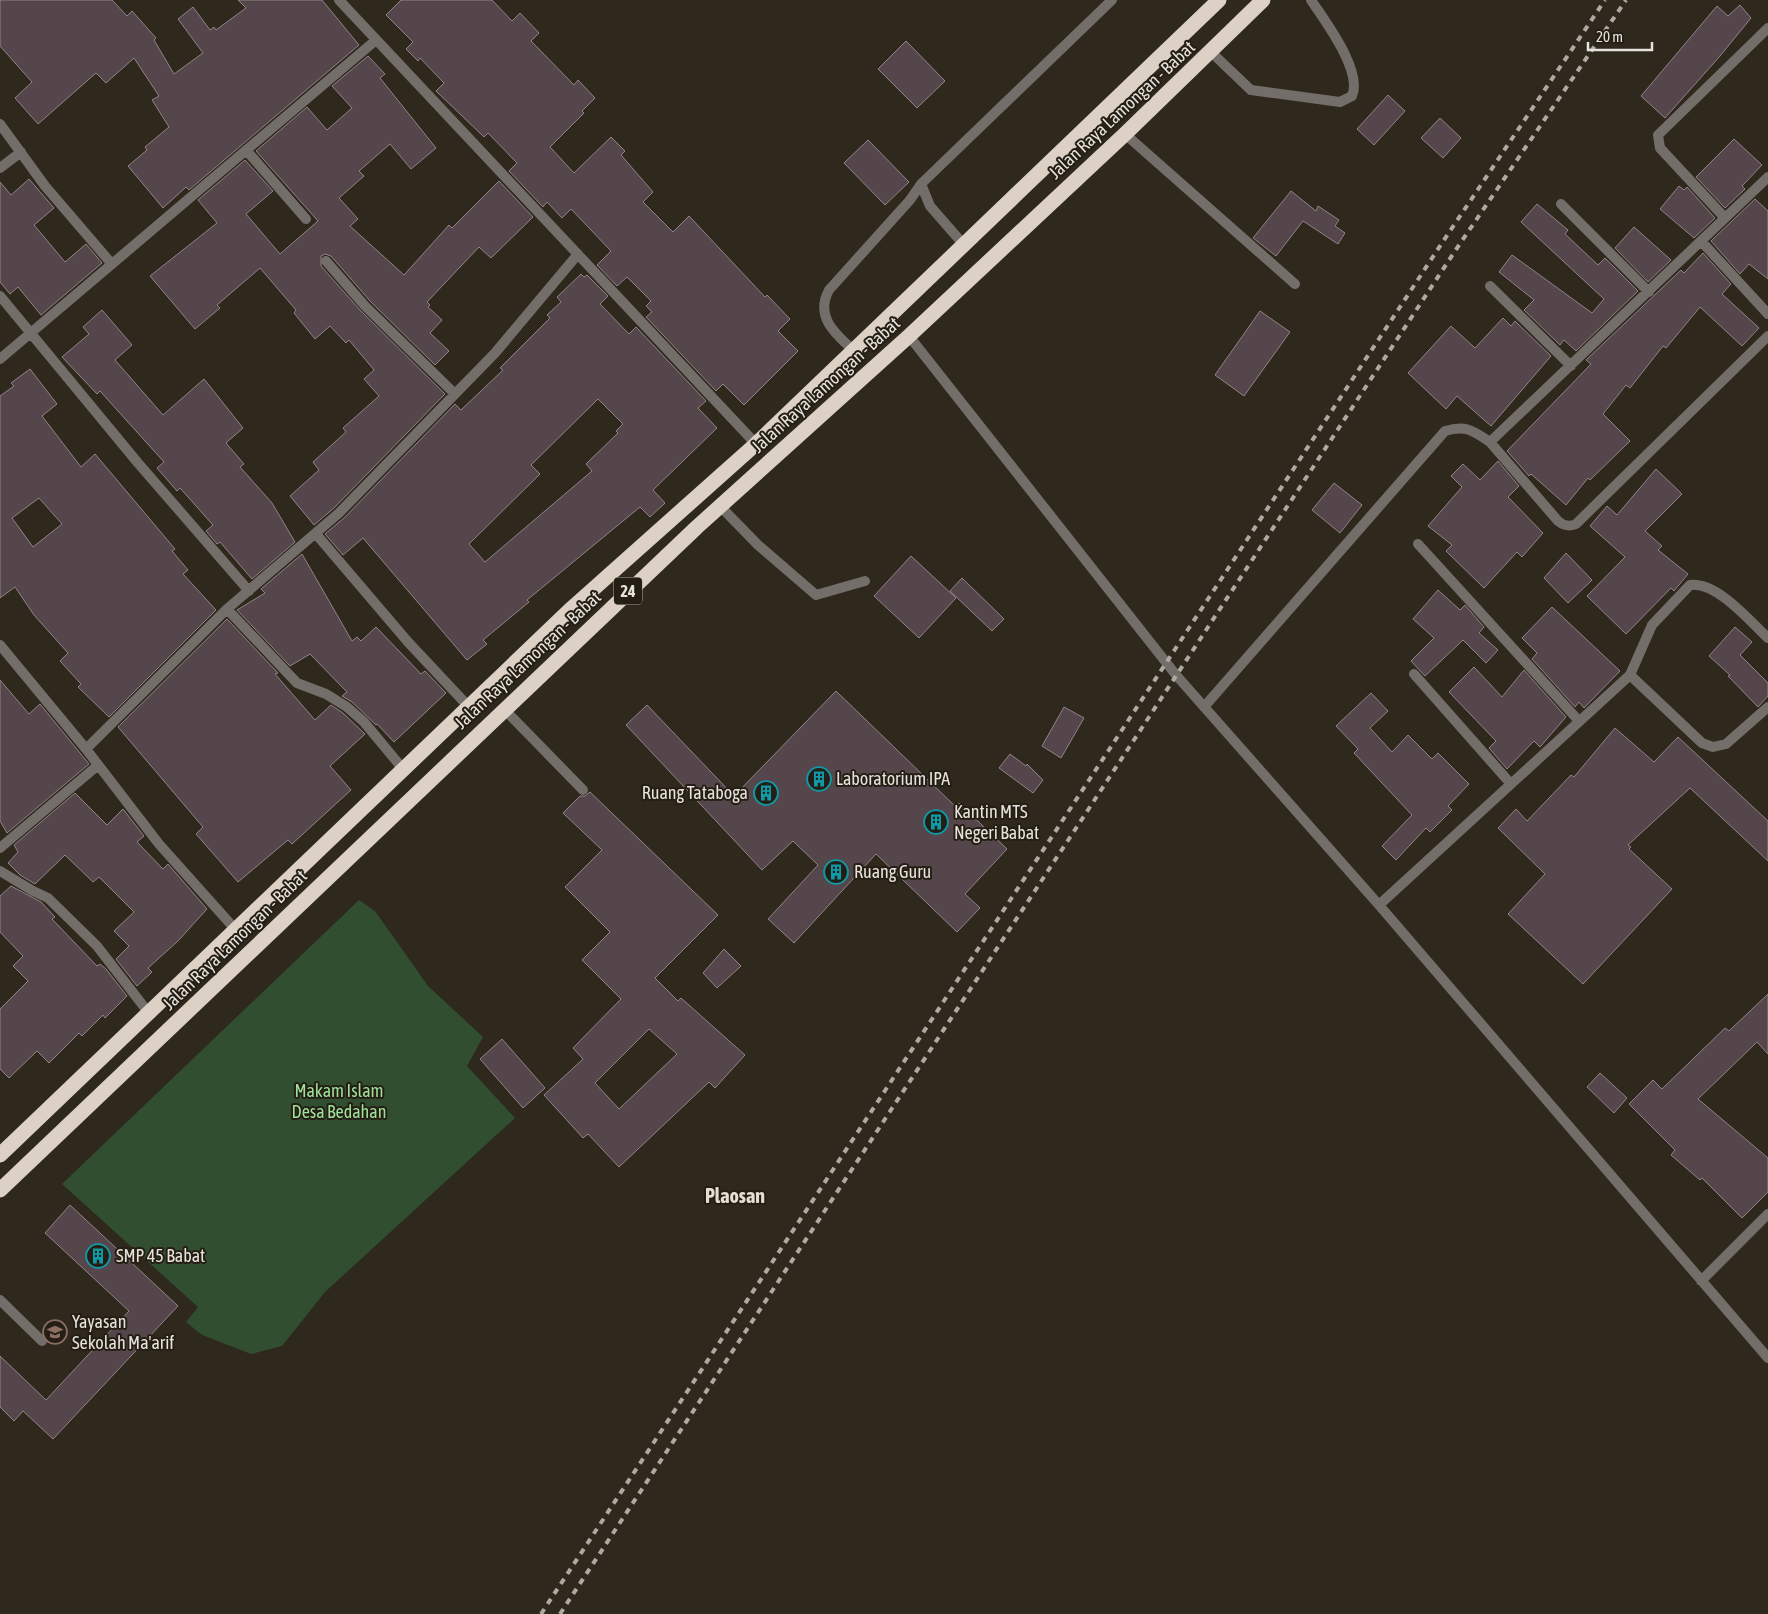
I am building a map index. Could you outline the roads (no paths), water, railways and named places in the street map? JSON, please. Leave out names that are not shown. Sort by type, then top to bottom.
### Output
[{"type":"highway","name":"Jalan Raya Lamongan - Babat","points":[[0,1155],[572,608],[756,444],[1219,0]]},
{"type":"highway","name":"Jalan Raya Lamongan - Babat","points":[[0,1190],[504,708],[720,506],[909,336],[1125,134],[1264,0]]},
{"type":"street","points":[[339,0],[756,444]]},
{"type":"street","points":[[853,350],[830,327],[824,313],[823,302],[830,290],[910,200],[921,184],[1112,0]]},
{"type":"street","points":[[1211,52],[1251,90],[1340,102],[1346,100],[1352,96],[1355,83],[1346,56],[1311,0]]},
{"type":"street","points":[[1725,218],[1660,148],[1658,136],[1768,28]]},
{"type":"street","points":[[0,360],[111,263],[376,40]]},
{"type":"street","points":[[0,124],[46,186],[111,263]]},
{"type":"street","points":[[1125,134],[1295,284]]},
{"type":"street","points":[[246,150],[306,219]]},
{"type":"street","points":[[0,168],[21,152]]},
{"type":"street","points":[[1490,442],[1768,177]]},
{"type":"street","points":[[921,184],[930,206],[964,245]]},
{"type":"street","points":[[1561,204],[1649,292]]},
{"type":"street","points":[[1701,241],[1768,314]]},
{"type":"street","points":[[86,749],[227,609],[339,513],[495,353],[578,254]]},
{"type":"street","points":[[326,261],[365,306],[455,394]]},
{"type":"street","points":[[1490,286],[1571,366]]},
{"type":"street","points":[[0,296],[32,332],[138,463],[249,591]]},
{"type":"street","points":[[909,336],[1176,676],[1379,905],[1768,1358]]},
{"type":"street","points":[[1204,707],[1445,431],[1460,427],[1473,430],[1490,442],[1558,521],[1562,525],[1571,526],[1576,524],[1768,336]]},
{"type":"street","points":[[720,506],[758,545],[816,595],[865,581]]},
{"type":"street","points":[[316,534],[408,642],[469,707]]},
{"type":"street","points":[[1418,544],[1579,721]]},
{"type":"street","points":[[1379,905],[1630,675],[1652,625],[1690,585],[1703,584],[1710,587],[1768,638]]},
{"type":"street","points":[[227,609],[298,683],[326,694],[347,707],[364,722],[403,769]]},
{"type":"street","points":[[2,650],[86,749],[97,766],[159,844],[235,929]]},
{"type":"street","points":[[1414,674],[1511,784]]},
{"type":"street","points":[[1630,675],[1702,743],[1713,747],[1726,744],[1768,707]]},
{"type":"street","points":[[504,708],[583,790]]},
{"type":"street","points":[[0,848],[97,766]]},
{"type":"street","points":[[0,871],[48,898],[97,946],[148,1012]]},
{"type":"street","points":[[1701,1280],[1768,1214]]},
{"type":"street","points":[[0,1300],[42,1341]]},
{"type":"railway","points":[[541,1614],[1442,243],[1605,0]]},
{"type":"railway","points":[[560,1614],[1455,251],[1626,0]]},
{"type":"place","name":"Laboratorium IPA","points":[[819,779]]},
{"type":"place","name":"Ruang Tataboga","points":[[766,793]]},
{"type":"place","name":"Kantin MTS Negeri Babat","points":[[936,822]]},
{"type":"place","name":"Ruang Guru","points":[[836,872]]},
{"type":"place","name":"SMP 45 Babat","points":[[98,1256]]},
{"type":"place","name":"Yayasan Sekolah Ma'arif","points":[[55,1332]]},
{"type":"district","name":"Plaosan","points":[[735,1196]]},
{"type":"park label","name":"Makam Islam Desa Bedahan","points":[[339,1101]]}]
